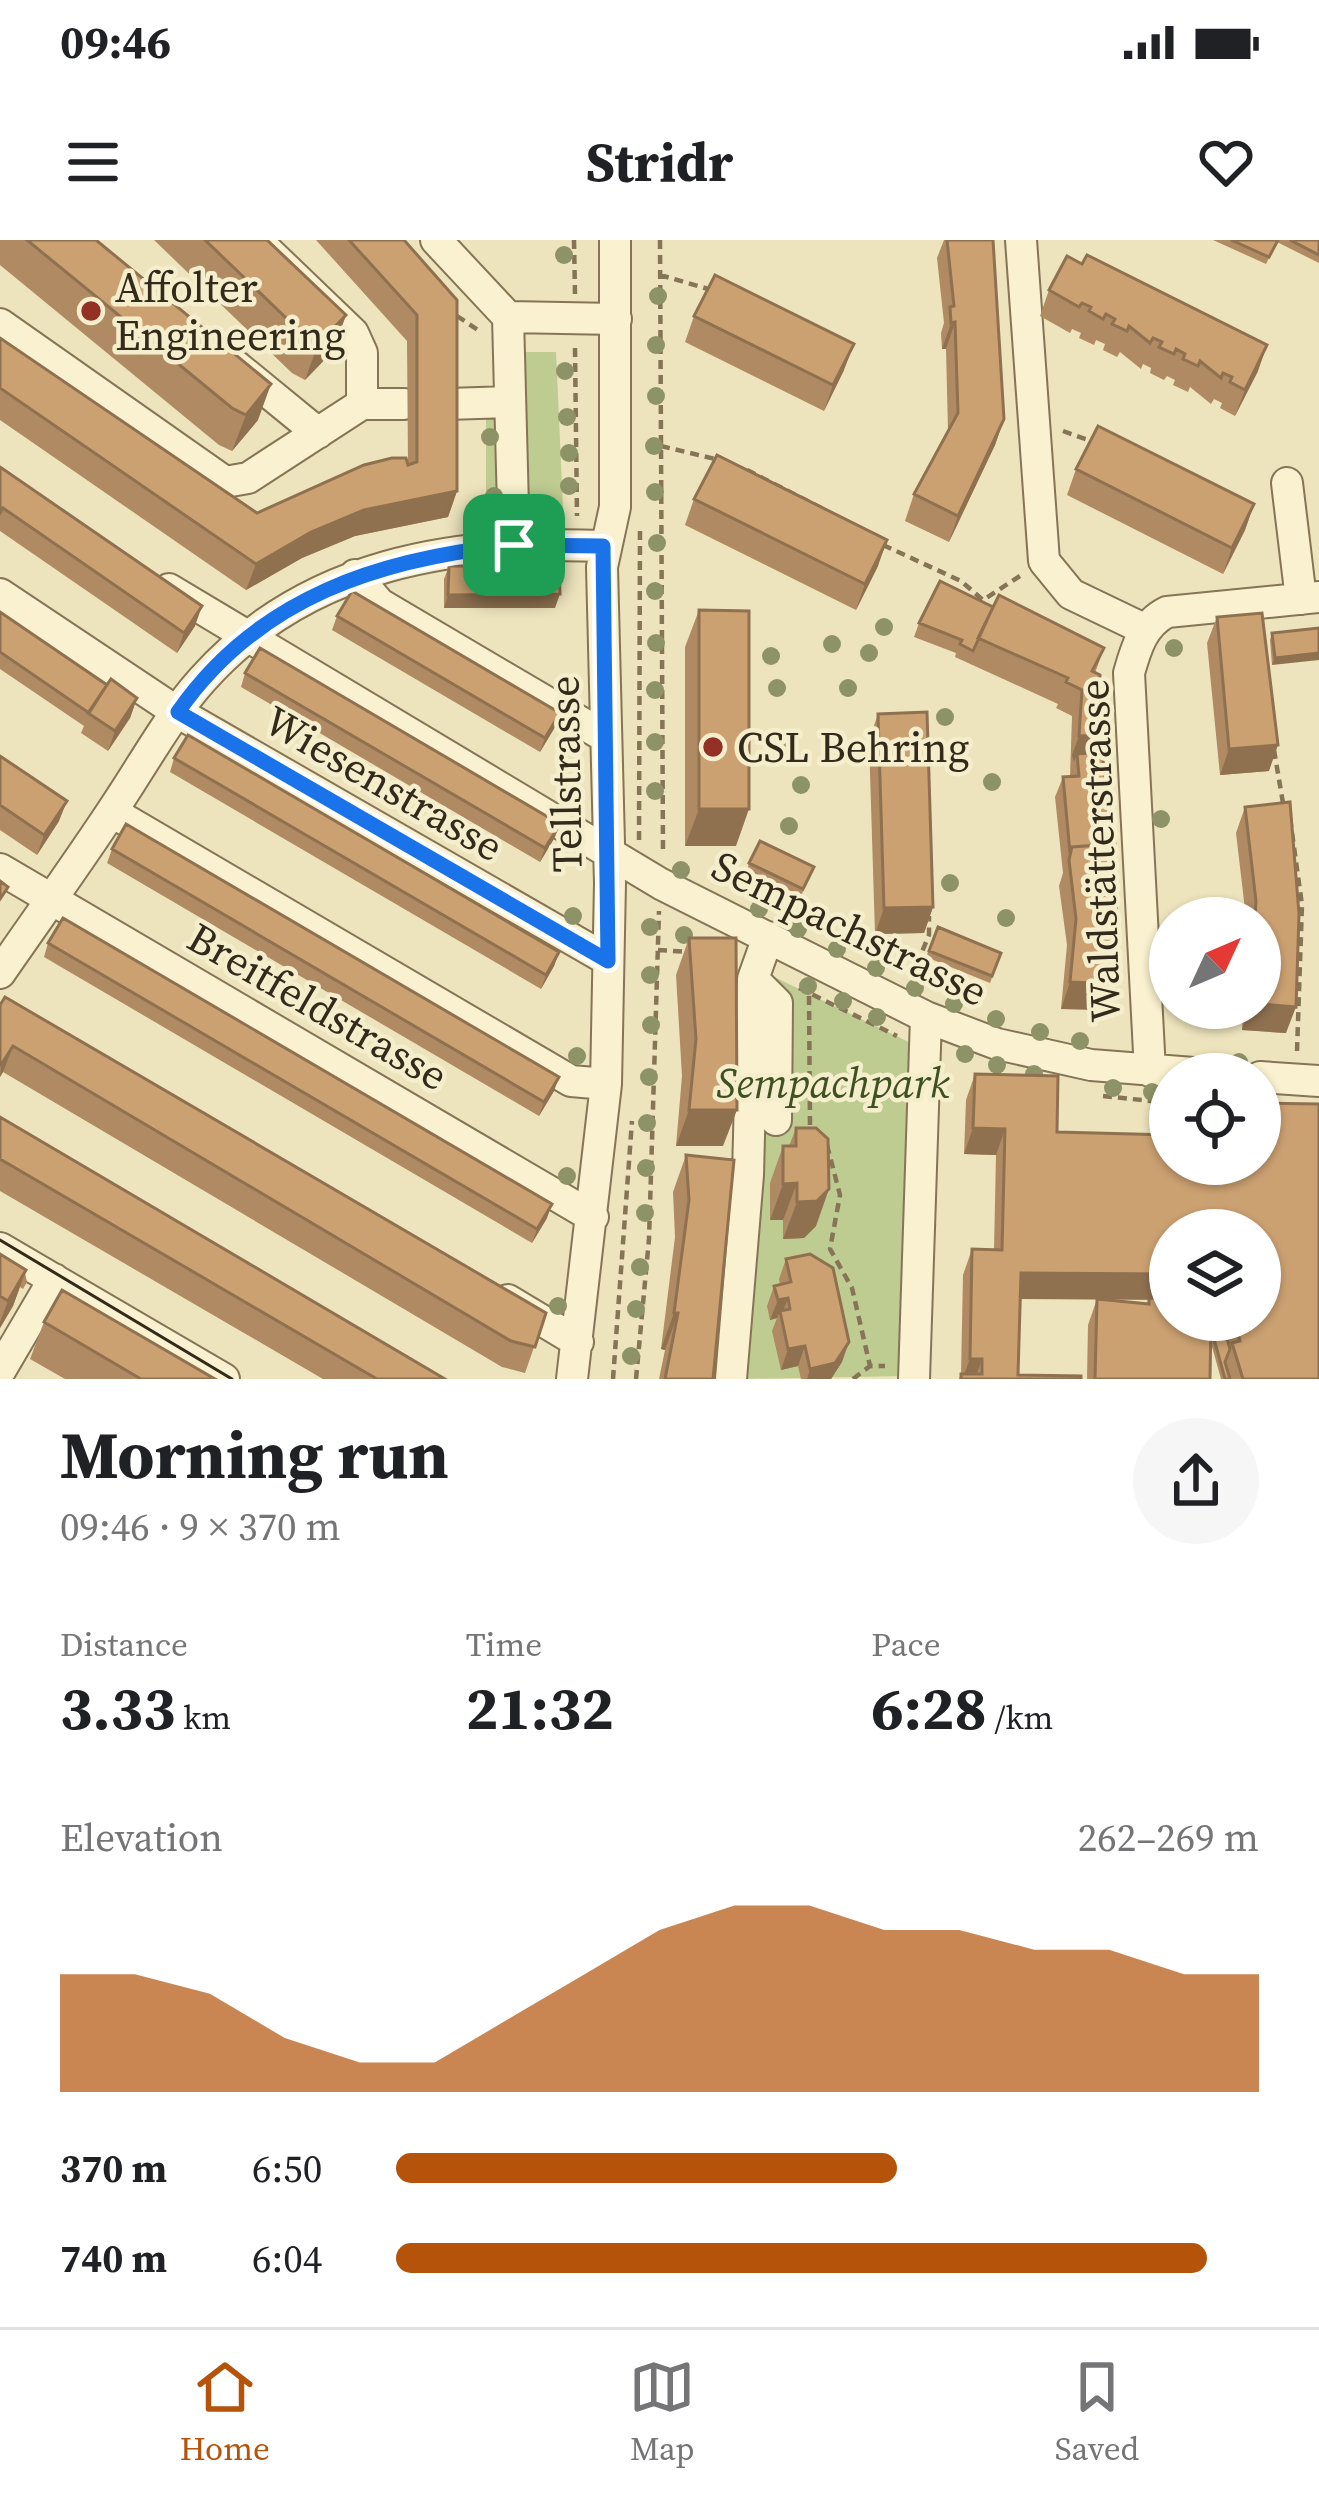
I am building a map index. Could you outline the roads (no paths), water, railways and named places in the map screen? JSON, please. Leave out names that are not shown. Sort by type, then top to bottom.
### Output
[{"type":"street","points":[[256,240],[353,333],[362,353],[362,404]]},
{"type":"street","points":[[436,240],[508,330],[514,545]]},
{"type":"street","name":"Tellstrasse","points":[[572,1379],[606,1084],[609,852],[603,546],[615,507],[615,240]]},
{"type":"street","name":"Waldstätterstrasse","points":[[1021,240],[1044,561],[1071,594],[1146,630]]},
{"type":"street","points":[[508,330],[616,320]]},
{"type":"street","points":[[0,324],[225,482],[248,478],[362,404],[404,404]]},
{"type":"street","points":[[209,344],[318,433]]},
{"type":"street","points":[[447,404],[510,402]]},
{"type":"street","points":[[1287,483],[1310,598]]},
{"type":"street","points":[[0,974],[178,712],[246,638],[289,607],[355,574],[448,551],[514,545],[603,546]]},
{"type":"street","points":[[355,574],[380,604],[604,736]]},
{"type":"street","name":"Wiesenstrasse","points":[[151,577],[609,852]]},
{"type":"street","name":"Wiesenstrasse","points":[[0,594],[178,712],[608,961]]},
{"type":"street","name":"Waldstätterstrasse","points":[[1149,1053],[1129,673],[1146,630],[1173,611],[1310,598]]},
{"type":"street","name":"Breitfeldstrasse","points":[[112,812],[571,1081],[606,1084]]},
{"type":"street","name":"Sempachstrasse","points":[[609,852],[662,884],[926,1017],[1040,1055],[1149,1071]]},
{"type":"street","name":"Breitfeldstrasse","points":[[0,869],[592,1217]]},
{"type":"street","points":[[730,1379],[747,1191],[753,979],[768,937]]},
{"type":"street","points":[[753,979],[777,1003],[776,1120]]},
{"type":"street","points":[[915,1372],[926,1017]]},
{"type":"street","points":[[1281,1078],[1319,1081]]},
{"type":"street","points":[[0,1248],[224,1379]]},
{"type":"street","points":[[2,1363],[54,1279]]},
{"type":"street","points":[[472,1279],[578,1342]]},
{"type":"tram line","points":[[0,1240],[232,1379]]},
{"type":"place","name":"Affolter Engineering","points":[[91,311]]},
{"type":"place","name":"CSL Behring","points":[[713,747]]},
{"type":"park label","name":"Sempachpark","points":[[833,1083]]}]
